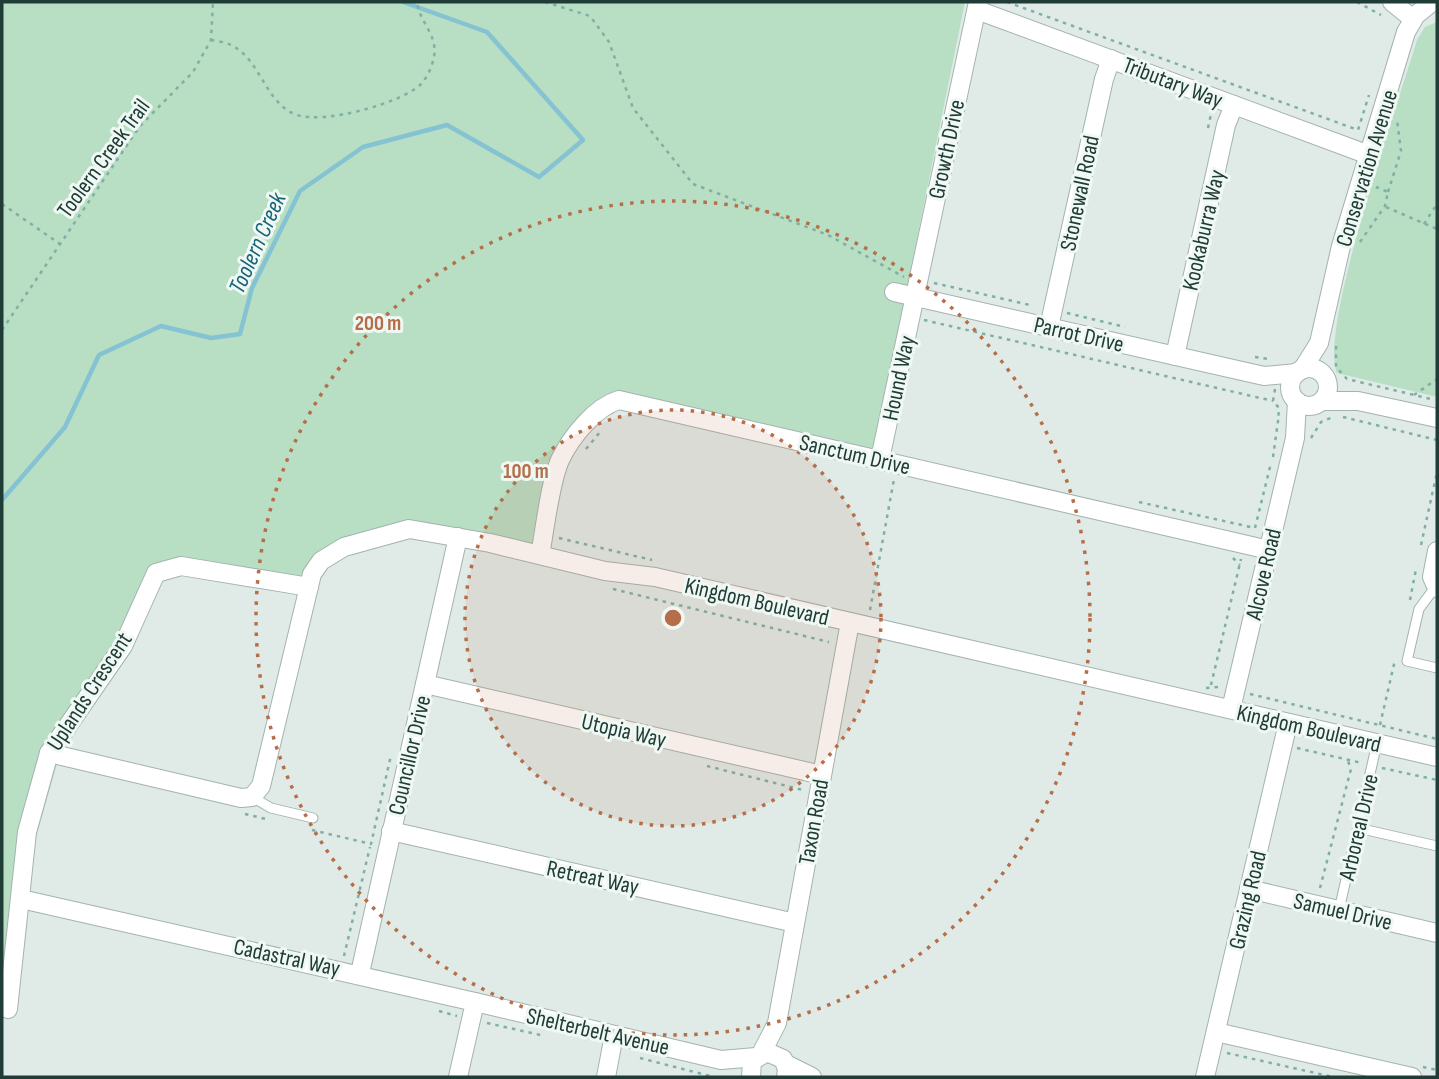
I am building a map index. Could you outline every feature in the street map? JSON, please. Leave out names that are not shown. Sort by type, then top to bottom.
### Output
[{"type":"street","points":[[1392,2],[1413,19],[1432,2]]},
{"type":"street","name":"Growth Drive","points":[[915,297],[977,6]]},
{"type":"street","name":"Tributary Way","points":[[977,6],[1369,155]]},
{"type":"street","name":"Conservation Avenue","points":[[1299,371],[1319,343],[1341,246],[1413,19]]},
{"type":"street","name":"Stonewall Road","points":[[1051,318],[1104,79],[1111,59]]},
{"type":"street","name":"Kookaburra Way","points":[[1175,356],[1226,125],[1234,105]]},
{"type":"street","name":"Parrot Drive","points":[[894,292],[1051,318],[1175,356],[1299,371]]},
{"type":"street","name":"Hound Way","points":[[880,459],[915,297]]},
{"type":"street","name":"Conservation Avenue","points":[[1319,343],[1325,377]]},
{"type":"street","name":"Parrot Drive","points":[[1267,368],[1294,398]]},
{"type":"street","points":[[1359,401],[1314,369],[1299,371],[1291,383],[1294,398],[1305,405],[1359,401],[1437,418]]},
{"type":"street","points":[[1325,377],[1328,391],[1326,403]]},
{"type":"street","name":"Alcove Road","points":[[1231,709],[1295,438],[1294,398]]},
{"type":"street","name":"Sanctum Drive","points":[[546,557],[559,461],[593,417],[604,406],[619,400],[1269,550]]},
{"type":"street","name":"Alcove Road","points":[[1295,438],[1326,403]]},
{"type":"street","name":"Kingdom Boulevard","points":[[252,797],[261,786],[312,574],[321,561],[344,547],[409,529],[458,537],[605,571],[655,577],[1437,757]]},
{"type":"street","name":"Councillor Drive","points":[[360,973],[458,537]]},
{"type":"street","points":[[1429,550],[1436,587]]},
{"type":"street","name":"Uplands Crescent","points":[[8,1009],[27,832],[49,753],[123,646],[156,573],[181,566],[309,587]]},
{"type":"street","name":"Taxon Road","points":[[777,1023],[850,622]]},
{"type":"street","name":"Utopia Way","points":[[425,684],[822,775]]},
{"type":"street","name":"Grazing Road","points":[[1205,1077],[1225,1044],[1250,889],[1288,723]]},
{"type":"street","points":[[49,753],[241,798],[252,797]]},
{"type":"street","name":"Retreat Way","points":[[391,831],[795,923]]},
{"type":"street","name":"Samuel Drive","points":[[1250,889],[1340,903],[1437,933]]},
{"type":"street","name":"Cadastral Way","points":[[21,899],[360,973],[475,1002]]},
{"type":"street","points":[[458,1077],[475,1002]]},
{"type":"street","name":"Shelterbelt Avenue","points":[[475,1002],[721,1060],[748,1077]]},
{"type":"street","points":[[748,1077],[750,1066],[777,1023]]},
{"type":"street","points":[[777,1023],[785,1067],[812,1077]]},
{"type":"street","points":[[606,1077],[614,1035]]},
{"type":"street","points":[[1225,1044],[1289,1049],[1412,1077]]},
{"type":"street","name":"Shelterbelt Avenue","points":[[721,1060],[773,1053],[785,1067]]},
{"type":"lane","points":[[1436,587],[1419,609],[1407,661],[1437,668]]},
{"type":"lane","name":"Arboreal Drive","points":[[1340,903],[1377,743]]},
{"type":"lane","points":[[252,797],[271,808],[313,818]]},
{"type":"lane","points":[[1358,828],[1437,846]]},
{"type":"path","name":"Toolern Creek Trail","points":[[2,330],[140,126],[192,72],[211,40],[213,2]]},
{"type":"path","points":[[211,40],[233,46],[254,67],[279,104],[297,115],[321,117],[366,109],[418,86],[428,75],[435,55],[433,33],[417,2]]},
{"type":"path","points":[[545,2],[590,16],[610,42],[633,108],[693,184],[828,235],[905,277],[1051,318],[1127,327]]},
{"type":"path","points":[[1007,2],[1358,130],[1370,93]]},
{"type":"path","points":[[1357,2],[1390,20]]},
{"type":"path","points":[[1357,246],[1385,206],[1401,151],[1397,118]]},
{"type":"path","points":[[1361,182],[1388,192]]},
{"type":"path","points":[[2,204],[60,244]]},
{"type":"path","points":[[1424,224],[1437,204]]},
{"type":"path","points":[[1385,206],[1437,229]]},
{"type":"path","points":[[924,320],[1273,401]]},
{"type":"path","points":[[1337,334],[1334,361],[1347,379],[1437,401]]},
{"type":"path","points":[[1247,355],[1267,368]]},
{"type":"path","points":[[1414,395],[1437,380]]},
{"type":"path","points":[[1326,403],[1336,416],[1437,440]]},
{"type":"path","points":[[1429,550],[1437,472]]},
{"type":"path","points":[[870,610],[894,479]]},
{"type":"path","points":[[546,557],[556,538]]},
{"type":"path","points":[[1410,600],[1418,561]]},
{"type":"path","points":[[602,586],[830,641]]},
{"type":"path","points":[[1294,757],[1297,748],[1437,780]]},
{"type":"path","points":[[307,828],[371,844],[392,753]]},
{"type":"path","points":[[1340,903],[1317,890],[1322,886],[1351,769],[1348,760]]},
{"type":"path","points":[[268,819],[271,808]]},
{"type":"path","points":[[1225,1044],[1333,1077]]},
{"type":"green space","points":[[2,2],[965,2],[874,450],[621,394],[558,457],[539,546],[408,525],[342,543],[306,583],[152,569],[119,643],[57,764],[19,897],[2,1010]]},
{"type":"green space","points":[[1437,22],[1437,397],[1337,373],[1334,348],[1349,264],[1379,159],[1417,40],[1425,27]]},
{"type":"waterway","name":"Toolern Creek","points":[[2,500],[65,427],[99,355],[161,326],[211,338],[240,334],[252,288],[300,191],[363,147],[447,125],[539,177],[583,140],[487,32],[403,2]]}]
